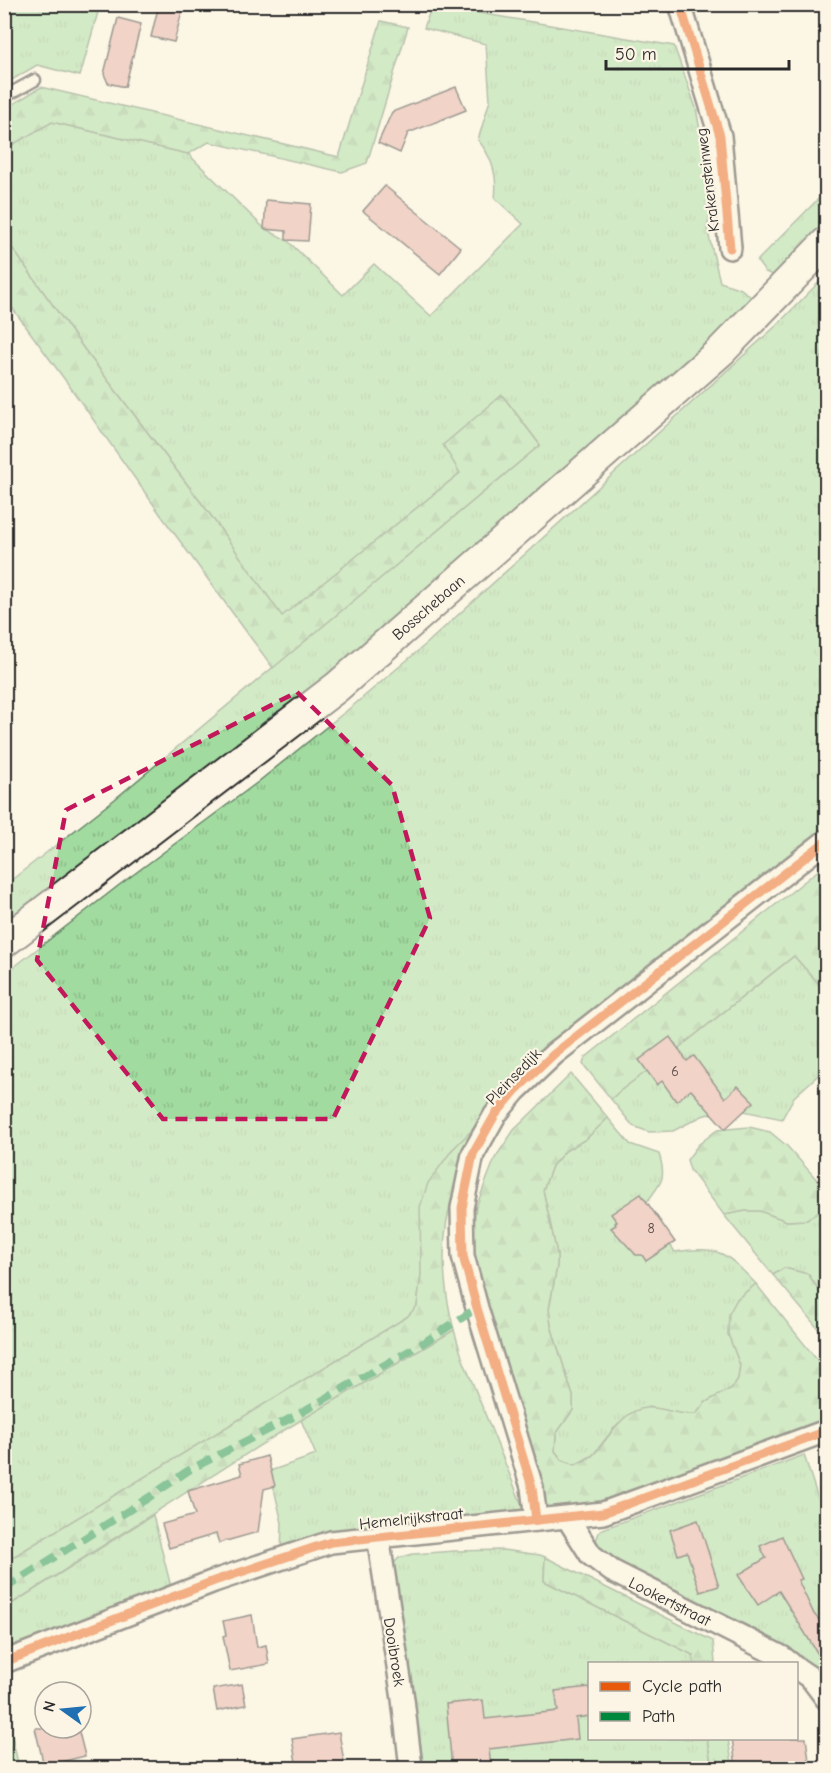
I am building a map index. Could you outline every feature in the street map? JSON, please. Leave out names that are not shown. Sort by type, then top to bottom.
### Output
[{"type":"main road","name":"Bosschebaan","points":[[4,942],[337,687],[721,351],[826,243]]},
{"type":"street","name":"Krakensteinweg","points":[[680,4],[720,136],[730,248]]},
{"type":"street","name":"Pleinsedijk","points":[[536,1520],[532,1487],[463,1256],[462,1208],[473,1155],[495,1115],[554,1054],[826,841]]},
{"type":"street","name":"Hemelrijkstraat","points":[[4,1662],[225,1577],[331,1542],[603,1513],[826,1431]]},
{"type":"street","name":"Lookertstraat","points":[[567,1517],[591,1555],[612,1571],[783,1657],[789,1662]]},
{"type":"street","name":"Dooibroek","points":[[378,1536],[411,1768]]},
{"type":"street","points":[[798,1669],[811,1678],[826,1698]]},
{"type":"lane","points":[[4,98],[35,80]]},
{"type":"highlighted area","points":[[297,692],[392,785],[430,918],[333,1119],[163,1119],[37,960],[66,810]]},
{"type":"green space","points":[[5,4],[100,5],[80,76],[37,65],[5,84]]},
{"type":"green space","points":[[432,5],[674,46],[696,108],[711,190],[712,205],[707,228],[720,282],[741,289],[751,297],[746,313],[513,527],[5,935],[5,885],[115,799],[540,445],[502,395],[460,473],[282,617],[209,513],[84,349],[5,238],[4,149],[52,122],[188,154],[265,229],[287,240],[343,295],[374,264],[431,316],[523,224],[495,198],[496,182],[493,167],[478,140],[490,100],[486,44],[424,28]]},
{"type":"green space","points":[[381,21],[408,27],[367,163],[342,172],[209,142],[188,154],[52,122],[5,149],[5,109],[41,87],[339,157]]},
{"type":"green space","points":[[826,191],[826,234],[782,279],[765,272],[757,261]]},
{"type":"green space","points":[[5,238],[84,349],[209,513],[282,616],[460,473],[443,445],[502,395],[540,445],[273,668],[5,298]]},
{"type":"green space","points":[[826,275],[826,356],[821,357],[826,370],[826,834],[452,1150],[421,1274],[417,1307],[407,1317],[5,1562],[5,974],[258,782],[425,645],[776,326]]},
{"type":"green space","points":[[826,864],[826,992],[794,956],[611,1099],[583,1064],[585,1058]]},
{"type":"green space","points":[[794,956],[826,992],[826,1068],[794,1097],[782,1119],[730,1108],[702,1116],[673,1131],[649,1132],[633,1126],[611,1099]]},
{"type":"green space","points":[[571,1074],[608,1118],[586,1139],[565,1151],[552,1166],[543,1190],[557,1254],[549,1309],[551,1326],[573,1396],[573,1410],[556,1434],[555,1451],[562,1460],[575,1465],[593,1455],[617,1426],[629,1414],[637,1410],[657,1408],[683,1414],[696,1414],[706,1402],[732,1388],[738,1379],[740,1365],[728,1334],[729,1314],[737,1299],[756,1284],[826,1371],[826,1424],[548,1522],[465,1276],[476,1207],[495,1158],[514,1130]]},
{"type":"green space","points":[[489,1113],[455,1189],[446,1224],[445,1277],[454,1330],[281,1432],[5,1608],[5,1562],[407,1317],[417,1306],[421,1274],[420,1207],[428,1183],[452,1150]]},
{"type":"green space","points":[[608,1118],[630,1144],[659,1154],[662,1163],[662,1177],[658,1187],[644,1206],[675,1252],[702,1250],[721,1254],[729,1258],[756,1284],[737,1299],[728,1334],[740,1365],[738,1379],[732,1388],[706,1402],[696,1414],[687,1415],[648,1407],[614,1428],[593,1455],[575,1465],[562,1460],[555,1451],[556,1434],[573,1410],[573,1396],[551,1326],[549,1309],[557,1254],[543,1190],[552,1166],[565,1151],[586,1139]]},
{"type":"green space","points":[[749,1127],[770,1132],[787,1146],[826,1190],[826,1208],[805,1220],[787,1221],[760,1211],[724,1215],[690,1170],[687,1160],[698,1145],[717,1130]]},
{"type":"green space","points":[[826,1208],[826,1301],[808,1274],[784,1268],[773,1275],[724,1215],[760,1211],[787,1221],[805,1220]]},
{"type":"green space","points":[[784,1268],[808,1274],[826,1301],[826,1338],[773,1275]]},
{"type":"green space","points":[[454,1330],[462,1357],[528,1520],[415,1521],[368,1527],[281,1553],[282,1523],[270,1471],[316,1455],[301,1420]]},
{"type":"green space","points":[[804,1455],[826,1523],[826,1683],[807,1663],[608,1562],[595,1543],[600,1530]]},
{"type":"green space","points":[[153,1515],[172,1591],[5,1656],[5,1608]]},
{"type":"green space","points":[[503,1550],[545,1557],[544,1581],[693,1655],[694,1662],[588,1662],[588,1740],[707,1740],[712,1768],[424,1768],[392,1573],[393,1564],[399,1558],[413,1554]]},
{"type":"green space","points":[[545,1557],[713,1641],[715,1662],[694,1662],[693,1655],[544,1581]]},
{"type":"green space","points":[[5,1704],[19,1768],[5,1768]]},
{"type":"green space","points":[[707,1740],[728,1740],[733,1768],[712,1768]]},
{"type":"building","points":[[159,4],[184,4],[174,42],[151,37]]},
{"type":"building","points":[[118,18],[141,24],[125,87],[108,83],[104,74]]},
{"type":"building","points":[[456,87],[466,110],[408,133],[400,153],[378,143],[392,112]]},
{"type":"building","points":[[385,186],[461,248],[440,274],[363,211]]},
{"type":"building","points":[[266,200],[311,204],[308,241],[286,240],[286,231],[264,229]]},
{"type":"building","points":[[670,1037],[687,1061],[694,1056],[725,1098],[738,1086],[754,1102],[725,1129],[691,1090],[676,1101],[662,1081],[657,1085],[639,1060]]},
{"type":"building","points":[[641,1194],[675,1242],[646,1261],[642,1255],[636,1255],[611,1228],[617,1222],[611,1214]]},
{"type":"building","points":[[267,1456],[275,1486],[264,1489],[258,1532],[219,1543],[216,1534],[169,1548],[162,1524],[195,1515],[188,1491],[242,1475],[239,1464]]},
{"type":"building","points":[[698,1520],[719,1586],[700,1592],[687,1552],[678,1555],[670,1530]]},
{"type":"building","points":[[782,1536],[802,1579],[798,1580],[814,1614],[826,1628],[826,1667],[779,1591],[758,1605],[738,1575],[766,1558],[760,1546]]},
{"type":"building","points":[[252,1615],[257,1647],[266,1645],[269,1664],[230,1671],[223,1636],[226,1635],[223,1621]]},
{"type":"building","points":[[242,1684],[246,1705],[217,1711],[213,1689]]},
{"type":"building","points":[[588,1687],[588,1716],[576,1718],[578,1739],[489,1749],[491,1768],[452,1768],[446,1704],[483,1700],[485,1719],[558,1711],[555,1691]]},
{"type":"building","points":[[339,1732],[345,1768],[297,1768],[292,1739]]},
{"type":"building","points":[[806,1738],[810,1768],[736,1768],[732,1740]]},
{"type":"building","points":[[38,1740],[81,1740],[85,1756],[44,1766]]},
{"type":"marked path","points":[[4,1589],[189,1470],[295,1416],[423,1343],[477,1308]]},
{"type":"cycle path","points":[[680,4],[720,136],[730,248]]},
{"type":"cycle path","points":[[536,1520],[532,1487],[463,1256],[462,1208],[473,1154],[495,1115],[515,1091],[554,1054],[826,841]]},
{"type":"cycle path","points":[[4,1662],[214,1581],[331,1542],[603,1513],[826,1431]]}]
